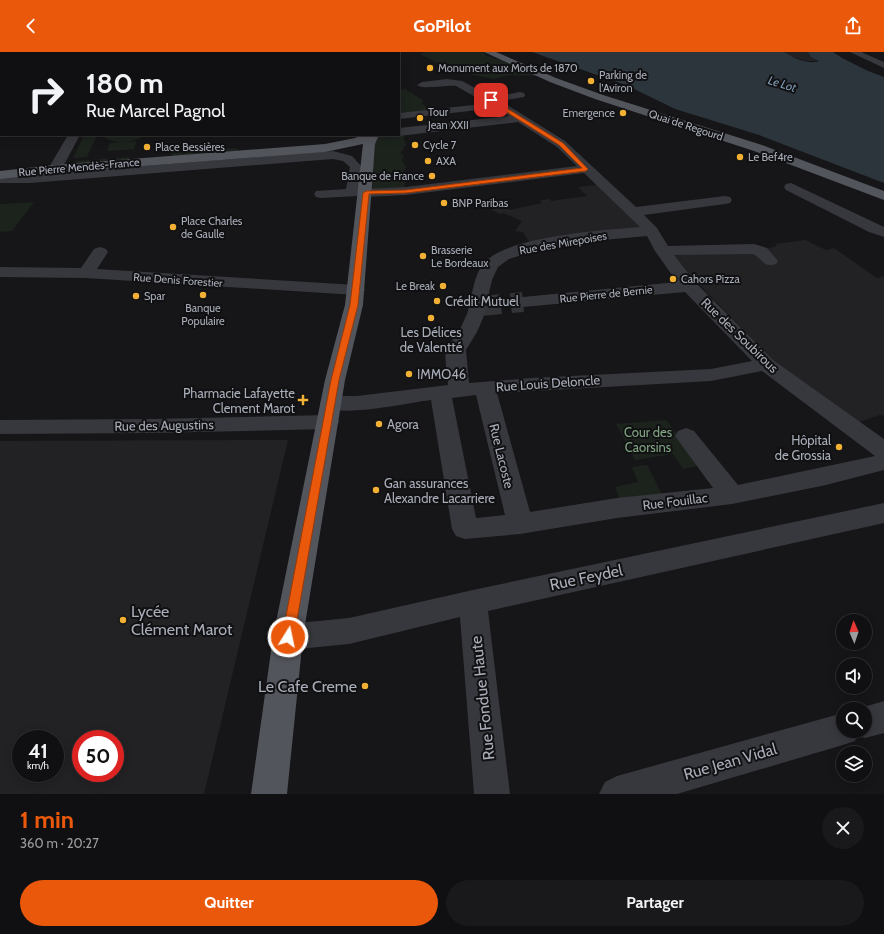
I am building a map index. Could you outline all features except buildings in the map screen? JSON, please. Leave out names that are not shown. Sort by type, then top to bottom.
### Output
[{"type":"main road","name":"Quai de Regourd","points":[[488,52],[553,80],[599,97],[758,148],[884,196]]},
{"type":"main road","name":"Rue Pierre Mendès-France","points":[[0,175],[54,169],[325,148],[371,138]]},
{"type":"main road","points":[[269,794],[288,637],[329,413],[356,290],[371,138]]},
{"type":"main road","points":[[325,148],[359,157],[368,170]]},
{"type":"street","points":[[854,52],[884,65]]},
{"type":"street","name":"Rue des Soubirous","points":[[422,85],[456,83],[496,103],[561,144],[586,169],[634,212],[652,232],[663,252],[689,286],[766,364],[884,451]]},
{"type":"street","points":[[472,91],[488,88]]},
{"type":"street","points":[[400,116],[496,103],[520,95]]},
{"type":"street","points":[[400,132],[520,118]]},
{"type":"street","points":[[54,169],[73,136]]},
{"type":"street","points":[[0,179],[30,179],[346,154],[371,138]]},
{"type":"street","points":[[321,194],[352,194],[356,167],[346,154]]},
{"type":"street","points":[[366,193],[406,191],[586,169]]},
{"type":"street","points":[[791,187],[874,229],[884,232]]},
{"type":"street","points":[[634,212],[701,209],[725,200]]},
{"type":"street","name":"Rue des Mirepoises","points":[[450,391],[456,353],[480,306],[484,277],[493,263],[501,257],[527,248],[567,240],[652,232]]},
{"type":"street","points":[[663,252],[709,249],[754,249],[761,251],[770,261]]},
{"type":"street","points":[[86,273],[100,252]]},
{"type":"street","name":"Rue Denis Forestier","points":[[0,272],[86,273],[356,290]]},
{"type":"street","name":"Rue Pierre de Bernie","points":[[522,302],[689,286]]},
{"type":"street","name":"Rue Louis Deloncle","points":[[329,413],[357,403],[450,391],[532,384],[711,374],[766,364]]},
{"type":"street","name":"Rue Lacoste","points":[[485,388],[520,524]]},
{"type":"street","name":"Rue Fouillac","points":[[450,391],[465,529],[520,524],[617,508],[732,495],[826,476],[884,462]]},
{"type":"street","name":"Rue des Augustins","points":[[0,427],[152,426],[329,413]]},
{"type":"street","points":[[686,436],[732,495]]},
{"type":"street","name":"Rue Feydel","points":[[288,637],[349,631],[473,602],[884,513]]},
{"type":"street","name":"Rue Fondue Haute","points":[[473,602],[492,794]]},
{"type":"street","points":[[872,720],[884,717]]},
{"type":"street","name":"Rue Jean Vidal","points":[[617,794],[836,730]]},
{"type":"shaded area","points":[[784,52],[808,52],[811,57],[819,61],[806,61],[790,56]]},
{"type":"shaded area","points":[[597,185],[642,227],[530,243],[523,232],[515,231],[522,221],[491,210],[503,205],[510,210],[542,203],[540,200],[550,199],[551,201],[587,196],[578,187]]},
{"type":"shaded area","points":[[805,240],[826,250],[834,248],[877,278],[884,276],[884,416],[880,415],[857,423],[767,357],[754,341],[698,283],[695,283],[668,252],[765,249],[777,246],[775,244]]},
{"type":"shaded area","name":"Lycée Clément Marot","points":[[288,440],[204,794],[0,794],[0,441]]},
{"type":"green space","points":[[427,52],[484,52],[485,55],[496,59],[500,58],[539,76],[509,75],[494,79],[453,71],[420,54]]},
{"type":"green space","points":[[405,89],[424,101],[421,102],[430,111],[411,113],[400,112],[400,105],[403,104],[400,102],[400,90]]},
{"type":"green space","points":[[400,134],[405,137],[403,139],[406,145],[403,148],[404,150],[400,152],[404,156],[402,160],[406,167],[403,173],[407,178],[404,187],[395,190],[370,189],[365,156],[361,153],[375,136],[400,136]]},
{"type":"green space","points":[[84,136],[97,136],[87,157],[73,158]]},
{"type":"green space","points":[[105,136],[144,136],[126,142],[105,138]]},
{"type":"green space","points":[[137,141],[134,149],[107,151],[110,143]]},
{"type":"green space","points":[[237,148],[237,151],[171,156],[172,153]]},
{"type":"green space","points":[[129,157],[128,160],[74,164],[75,161]]},
{"type":"green space","points":[[34,202],[12,231],[0,232],[0,204]]},
{"type":"green space","name":"Cour des Caorsins","points":[[666,420],[702,465],[683,469],[673,454],[635,460],[616,424]]},
{"type":"green space","points":[[647,465],[664,498],[621,503],[615,487],[638,482],[632,467]]},
{"type":"water","name":"Le Lot","points":[[532,52],[784,52],[796,59],[815,62],[819,61],[811,57],[808,52],[833,52],[868,71],[884,77],[884,183],[759,135],[675,109],[628,86]]},
{"type":"tunnel","points":[[481,306],[523,302]]},
{"type":"place","name":"Monument aux Morts de 1870","points":[[430,68]]},
{"type":"place","name":"Parking de l'Aviron","points":[[591,81]]},
{"type":"place","name":"Emergence","points":[[623,113]]},
{"type":"place","name":"Tour Jean XXII","points":[[420,118]]},
{"type":"place","name":"Cycle 7","points":[[415,145]]},
{"type":"place","name":"Place Bessières","points":[[147,147]]},
{"type":"place","name":"Le Bef4re","points":[[740,157]]},
{"type":"place","name":"AXA","points":[[428,161]]},
{"type":"place","name":"Banque de France","points":[[432,176]]},
{"type":"place","name":"BNP Paribas","points":[[444,203]]},
{"type":"place","name":"Place Charles de Gaulle","points":[[173,227]]},
{"type":"place","name":"Brasserie Le Bordeaux","points":[[423,256]]},
{"type":"place","name":"Cahors Pizza","points":[[673,279]]},
{"type":"place","name":"Le Break","points":[[443,286]]},
{"type":"place","name":"Banque Populaire","points":[[203,295]]},
{"type":"place","name":"Spar","points":[[136,296]]},
{"type":"place","name":"Crédit Mutuel","points":[[437,301]]},
{"type":"place","name":"Les Délices de Valentté","points":[[431,318]]},
{"type":"place","name":"IMMO46","points":[[409,374]]},
{"type":"place","name":"Pharmacie Lafayette Clement Marot","points":[[303,400]]},
{"type":"place","name":"Agora","points":[[379,424]]},
{"type":"place","name":"Hôpital de Grossia","points":[[839,447]]},
{"type":"place","name":"Gan assurances Alexandre Lacarriere","points":[[376,490]]},
{"type":"place","name":"Lycée Clément Marot","points":[[123,620]]},
{"type":"place","name":"Le Cafe Creme","points":[[365,686]]},
{"type":"route","points":[[288,637],[335,380],[354,305],[366,193],[406,191],[586,169],[561,144],[491,100]]}]
